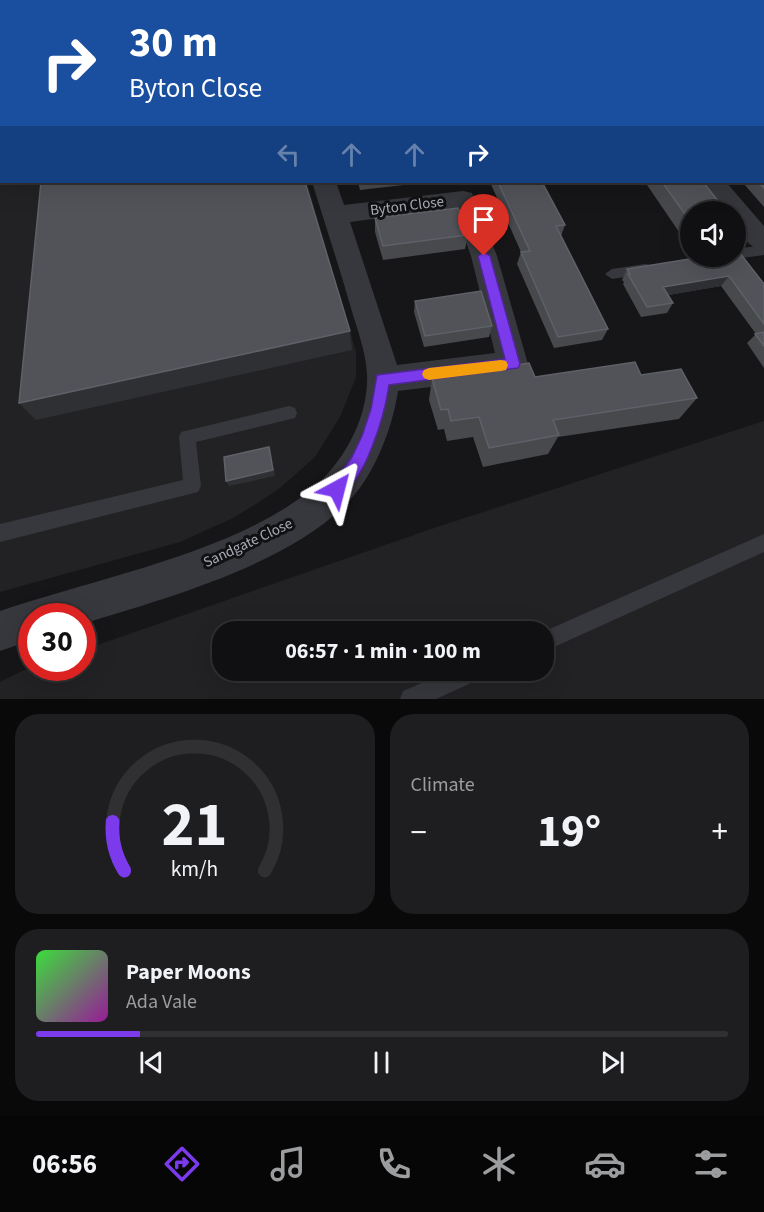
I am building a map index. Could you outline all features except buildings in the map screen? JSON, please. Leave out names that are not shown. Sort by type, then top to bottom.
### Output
[{"type":"street","name":"Sandgate Close","points":[[85,603],[192,569],[242,549],[298,520],[328,498],[345,480],[357,462],[379,409],[382,380],[376,342],[324,183]]},
{"type":"street","points":[[714,183],[764,243]]},
{"type":"street","name":"Byton Close","points":[[335,215],[463,199],[484,256],[513,364],[382,380]]},
{"type":"street","points":[[0,631],[18,625]]},
{"type":"lane","points":[[746,252],[764,250]]},
{"type":"lane","points":[[612,274],[656,267]]},
{"type":"lane","points":[[0,533],[192,486],[187,437],[289,413]]},
{"type":"lane","points":[[554,637],[764,543]]},
{"type":"lane","points":[[411,699],[452,681]]},
{"type":"shaded area","points":[[0,183],[307,183],[356,352],[356,377],[340,417],[315,457],[280,488],[259,502],[233,518],[180,542],[0,592]]},
{"type":"shaded area","points":[[764,421],[764,699],[0,699],[0,682],[18,673],[18,681],[96,681],[96,645],[440,526]]},
{"type":"slow traffic","points":[[429,374],[501,365]]},
{"type":"route","points":[[337,489],[357,462],[369,436],[379,409],[382,380],[513,364],[484,256]]}]
